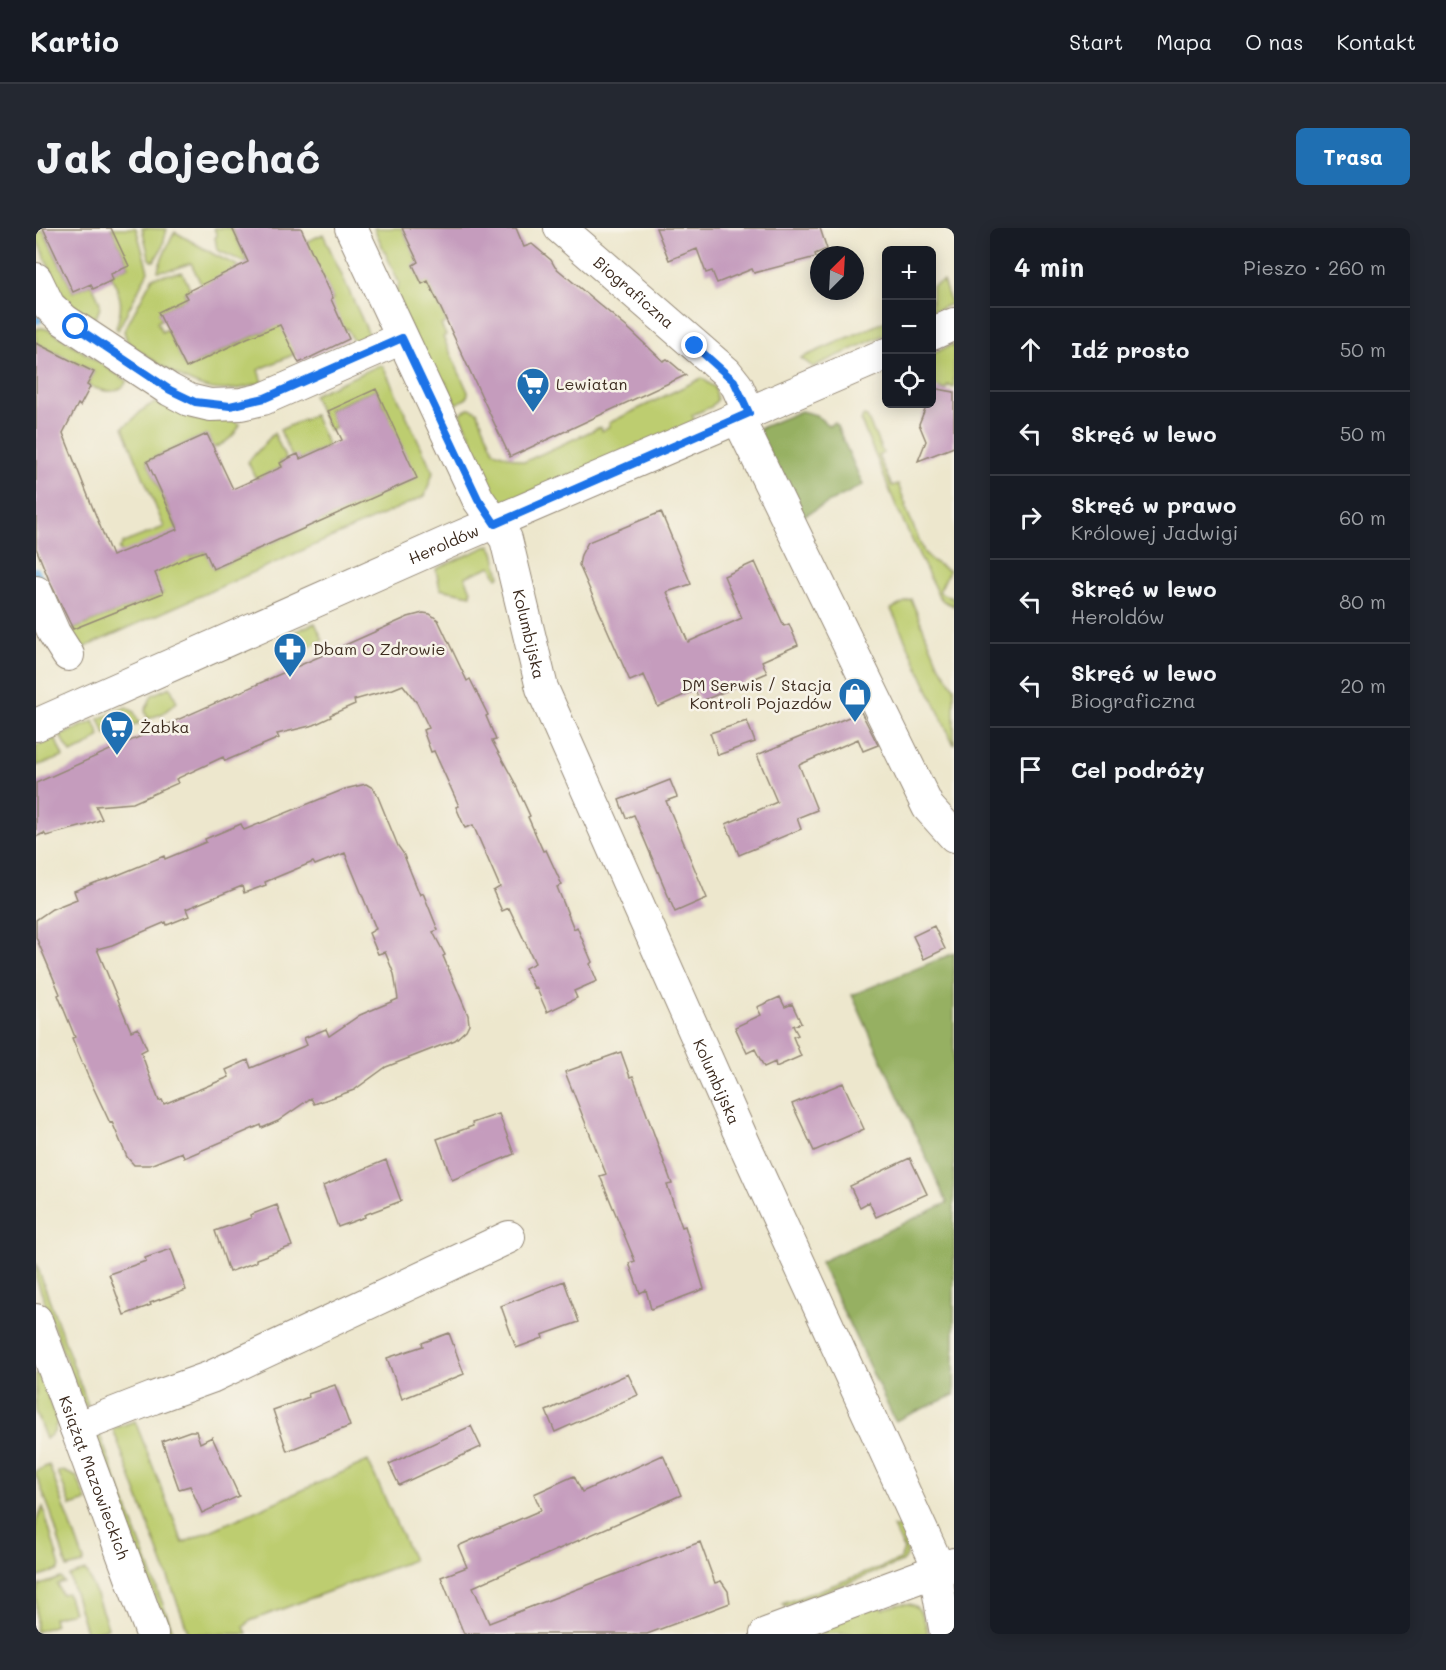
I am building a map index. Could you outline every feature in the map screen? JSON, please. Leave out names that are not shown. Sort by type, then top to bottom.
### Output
[{"type":"street","name":"Kolumbijska","points":[[351,228],[478,499],[506,539],[542,688],[675,989],[929,1545],[946,1567],[938,1589],[946,1634]]},
{"type":"street","name":"Biograficzna","points":[[560,228],[726,372],[737,386],[744,415],[928,807],[954,836]]},
{"type":"street","points":[[40,299],[64,320],[170,390],[195,402],[210,405],[241,404],[263,399],[402,338]]},
{"type":"street","points":[[936,332],[954,324]]},
{"type":"street","name":"Heroldów","points":[[36,725],[442,545],[882,356]]},
{"type":"street","points":[[36,592],[54,633],[68,655]]},
{"type":"street","points":[[76,1428],[211,1377],[509,1237]]},
{"type":"street","name":"Książąt Mazowieckich","points":[[36,1320],[152,1634]]},
{"type":"street","points":[[766,1634],[946,1567]]},
{"type":"green space","points":[[111,228],[136,228],[148,271],[118,330],[116,328],[120,301],[111,274],[129,266]]},
{"type":"green space","points":[[142,228],[167,229],[162,248],[154,261],[149,257]]},
{"type":"green space","points":[[214,228],[232,228],[247,261],[244,262],[217,250],[215,237],[217,236]]},
{"type":"green space","points":[[374,228],[402,228],[418,262],[413,265],[422,284],[428,281],[447,322],[441,325],[446,335],[443,337],[468,392],[467,398],[456,404],[445,381],[433,376],[395,296],[399,283]]},
{"type":"green space","points":[[43,230],[73,292],[91,284],[100,306],[93,319],[62,294],[36,238],[36,234]]},
{"type":"green space","points":[[175,232],[247,270],[204,290],[191,263],[174,269],[158,271]]},
{"type":"green space","points":[[323,234],[372,341],[355,344],[347,328],[326,337],[327,340],[258,370],[262,382],[232,390],[220,390],[207,388],[184,378],[127,341],[124,331],[153,277],[182,272],[191,290],[184,293],[187,298],[159,312],[162,319],[157,322],[162,332],[167,329],[186,368],[333,299],[306,242]]},
{"type":"green space","points":[[943,281],[951,304],[936,310],[936,300],[936,284]]},
{"type":"green space","points":[[882,323],[882,336],[813,367],[801,358]]},
{"type":"green space","points":[[36,329],[50,330],[127,381],[124,386],[115,391],[104,391],[87,385],[94,372],[36,343]]},
{"type":"green space","points":[[954,344],[954,388],[948,385],[946,390],[936,386],[936,352]]},
{"type":"green space","points":[[380,365],[384,368],[433,472],[425,496],[76,651],[64,633],[163,593],[119,550],[123,543],[164,527],[123,427],[147,407],[157,403],[195,419],[233,421],[240,424],[226,442],[213,448],[207,434],[147,461],[190,557],[205,551],[214,569],[416,478],[376,389],[328,410],[336,428],[329,431],[313,395]]},
{"type":"green space","points":[[702,378],[715,388],[717,400],[711,407],[692,415],[696,424],[499,505],[469,453],[473,441],[460,413],[470,408],[477,411],[494,451],[524,462],[600,427],[602,431],[610,426],[609,423]]},
{"type":"green space","points":[[801,411],[816,415],[829,426],[834,422],[836,424],[863,485],[799,518],[758,429]]},
{"type":"green space","points":[[314,415],[328,446],[300,459],[292,457],[280,430]]},
{"type":"green space","points":[[863,416],[867,417],[883,453],[878,455],[892,486],[898,484],[924,552],[931,560],[949,571],[939,592],[954,599],[954,606],[943,601],[938,595],[897,508],[861,421]]},
{"type":"green space","points":[[274,433],[286,459],[280,462],[282,467],[256,479],[248,462]]},
{"type":"green space","points":[[490,545],[500,576],[497,578],[491,566],[465,577],[471,595],[440,589],[436,569]]},
{"type":"green space","points":[[911,599],[938,663],[954,687],[954,745],[891,609]]},
{"type":"green space","points":[[315,623],[323,640],[300,652],[292,633]]},
{"type":"green space","points":[[170,687],[177,702],[163,713],[148,719],[145,711],[152,695]]},
{"type":"green space","points":[[126,707],[134,712],[139,723],[105,734],[99,719]]},
{"type":"green space","points":[[94,721],[100,736],[85,747],[71,753],[60,736]]},
{"type":"green space","points":[[55,738],[63,757],[36,766],[36,746]]},
{"type":"green space","points":[[954,953],[954,1395],[895,1421],[820,1262],[947,1203],[852,995]]},
{"type":"green space","points":[[36,1263],[89,1408],[82,1403],[36,1278]]},
{"type":"green space","points":[[39,1374],[57,1421],[54,1432],[46,1439],[36,1413],[36,1375]]},
{"type":"green space","points":[[135,1421],[183,1543],[368,1461],[413,1560],[250,1621],[244,1627],[247,1634],[189,1634],[113,1429]]},
{"type":"green space","points":[[99,1433],[174,1634],[169,1634],[96,1440]]},
{"type":"green space","points":[[49,1465],[84,1561],[82,1564],[67,1568],[51,1513],[36,1475],[36,1471]]},
{"type":"green space","points":[[63,1471],[77,1477],[87,1501],[71,1506],[58,1472]]},
{"type":"green space","points":[[43,1507],[60,1567],[57,1571],[36,1578],[36,1522]]},
{"type":"green space","points":[[893,1527],[901,1528],[907,1541],[908,1549],[902,1562],[786,1607],[782,1604],[900,1560],[904,1549]]},
{"type":"green space","points":[[85,1571],[108,1627],[87,1634],[69,1576]]},
{"type":"green space","points":[[61,1578],[64,1582],[57,1584],[61,1594],[67,1593],[73,1612],[53,1618],[55,1625],[36,1632],[36,1594],[40,1585]]},
{"type":"green space","points":[[881,1603],[883,1609],[902,1604],[914,1606],[923,1615],[928,1634],[798,1634]]},
{"type":"building","points":[[43,228],[111,228],[129,266],[111,274],[113,280],[93,289],[91,284],[73,292]]},
{"type":"building","points":[[232,228],[301,228],[349,339],[299,363],[280,325],[247,338],[186,368],[158,312],[187,298],[184,293],[248,262]]},
{"type":"building","points":[[402,228],[516,228],[524,247],[532,244],[551,260],[555,267],[663,361],[667,359],[686,375],[510,457],[428,281],[422,284],[413,265],[418,262]]},
{"type":"building","points":[[656,228],[820,228],[826,246],[810,246],[810,259],[754,273],[752,269],[717,283],[712,271],[706,273],[697,249],[669,260]]},
{"type":"building","points":[[36,343],[94,372],[87,385],[90,387],[63,433],[112,556],[178,529],[147,461],[207,434],[233,489],[282,467],[280,463],[289,458],[298,454],[300,459],[342,440],[328,411],[376,389],[417,478],[213,569],[205,551],[190,556],[155,573],[163,593],[73,629],[36,548]]},
{"type":"building","points":[[936,389],[954,392],[954,447],[918,461],[926,441],[919,424],[925,408],[936,408]]},
{"type":"building","points":[[661,512],[691,584],[667,592],[688,642],[742,618],[724,576],[755,562],[784,626],[789,624],[798,645],[762,661],[767,673],[700,702],[695,690],[658,707],[644,675],[630,681],[579,565],[588,542]]},
{"type":"building","points":[[423,613],[430,614],[438,620],[467,681],[470,679],[488,715],[486,716],[496,740],[492,741],[514,781],[543,851],[546,850],[562,885],[557,887],[574,929],[577,927],[592,962],[590,964],[597,981],[574,991],[577,998],[547,1012],[525,968],[535,963],[509,908],[502,911],[493,891],[500,887],[473,825],[465,828],[456,807],[459,806],[434,751],[431,752],[423,730],[429,728],[417,703],[403,685],[354,700],[355,704],[330,715],[331,717],[314,725],[277,734],[279,738],[225,761],[223,757],[176,779],[178,783],[133,803],[96,806],[102,819],[87,825],[46,836],[44,833],[36,837],[36,783],[408,617]]},
{"type":"building","points":[[861,712],[878,745],[863,751],[858,739],[799,765],[817,810],[797,818],[801,829],[739,855],[726,824],[777,802],[757,755]]},
{"type":"building","points":[[747,721],[755,742],[718,755],[710,733]]},
{"type":"building","points":[[670,780],[677,797],[666,801],[707,898],[675,912],[634,815],[626,818],[619,800]]},
{"type":"building","points":[[366,784],[376,792],[420,895],[423,893],[438,930],[433,932],[445,955],[443,956],[468,1015],[469,1024],[466,1030],[455,1040],[386,1067],[354,1090],[314,1104],[311,1098],[278,1121],[262,1128],[261,1125],[184,1158],[182,1152],[150,1165],[134,1165],[127,1157],[112,1122],[110,1123],[72,1038],[75,1037],[58,995],[60,994],[36,937],[36,920],[52,909],[77,899],[74,891],[164,856],[165,859],[241,824],[244,830],[345,789]],"holes":[[[345,853],[376,929],[369,933],[378,954],[385,952],[394,974],[398,999],[360,1015],[329,1036],[326,1029],[304,1038],[307,1045],[251,1068],[248,1060],[226,1070],[229,1077],[164,1104],[162,1100],[159,1101],[141,1052],[147,1049],[138,1028],[131,1031],[97,949],[166,922],[167,925],[189,916],[186,909],[242,886],[244,893],[313,862],[315,865]]]},
{"type":"building","points":[[934,926],[945,949],[924,959],[913,936]]},
{"type":"building","points":[[780,997],[785,1007],[792,1004],[801,1023],[793,1026],[798,1035],[793,1037],[801,1056],[776,1067],[775,1062],[764,1067],[755,1049],[747,1053],[735,1027],[761,1015],[757,1007]]},
{"type":"building","points":[[621,1052],[630,1077],[633,1076],[672,1184],[667,1185],[682,1227],[685,1226],[704,1289],[651,1309],[646,1290],[640,1293],[629,1263],[635,1261],[600,1176],[606,1174],[565,1072]]},
{"type":"building","points":[[843,1083],[864,1129],[814,1151],[792,1104]]},
{"type":"building","points":[[499,1114],[514,1154],[452,1180],[437,1139]]},
{"type":"building","points":[[910,1158],[927,1194],[876,1217],[869,1202],[860,1207],[850,1186]]},
{"type":"building","points":[[386,1160],[401,1201],[338,1227],[323,1186]]},
{"type":"building","points":[[277,1205],[292,1246],[229,1272],[215,1231],[251,1218],[250,1215]]},
{"type":"building","points":[[171,1249],[186,1290],[124,1315],[109,1274]]},
{"type":"building","points":[[564,1281],[579,1322],[542,1335],[543,1338],[516,1348],[501,1306]]},
{"type":"building","points":[[449,1333],[464,1374],[402,1399],[387,1358],[423,1346],[422,1343]]},
{"type":"building","points":[[628,1374],[638,1395],[555,1432],[546,1411]]},
{"type":"building","points":[[335,1385],[350,1426],[287,1451],[273,1410]]},
{"type":"building","points":[[471,1426],[481,1447],[399,1485],[389,1464]]},
{"type":"building","points":[[196,1431],[200,1443],[212,1437],[239,1496],[202,1513],[190,1486],[179,1489],[162,1441]]},
{"type":"building","points":[[663,1455],[681,1495],[473,1587],[489,1623],[700,1542],[715,1583],[721,1581],[728,1591],[730,1603],[647,1634],[464,1634],[441,1577],[467,1567],[458,1546],[541,1510],[534,1494],[574,1476],[582,1492]]},
{"type":"waterway","points":[[36,571],[42,586]]},
{"type":"place","name":"Lewiatan","points":[[533,413]]},
{"type":"place","name":"Dbam O Zdrowie","points":[[290,678]]},
{"type":"place","name":"DM Serwis / Stacja Kontroli Pojazdów","points":[[855,723]]},
{"type":"place","name":"Żabka","points":[[117,756]]},
{"type":"route","points":[[76,327],[177,394],[198,403],[220,406],[265,398],[402,338],[478,499],[495,524],[749,413],[734,381],[695,346]]}]
